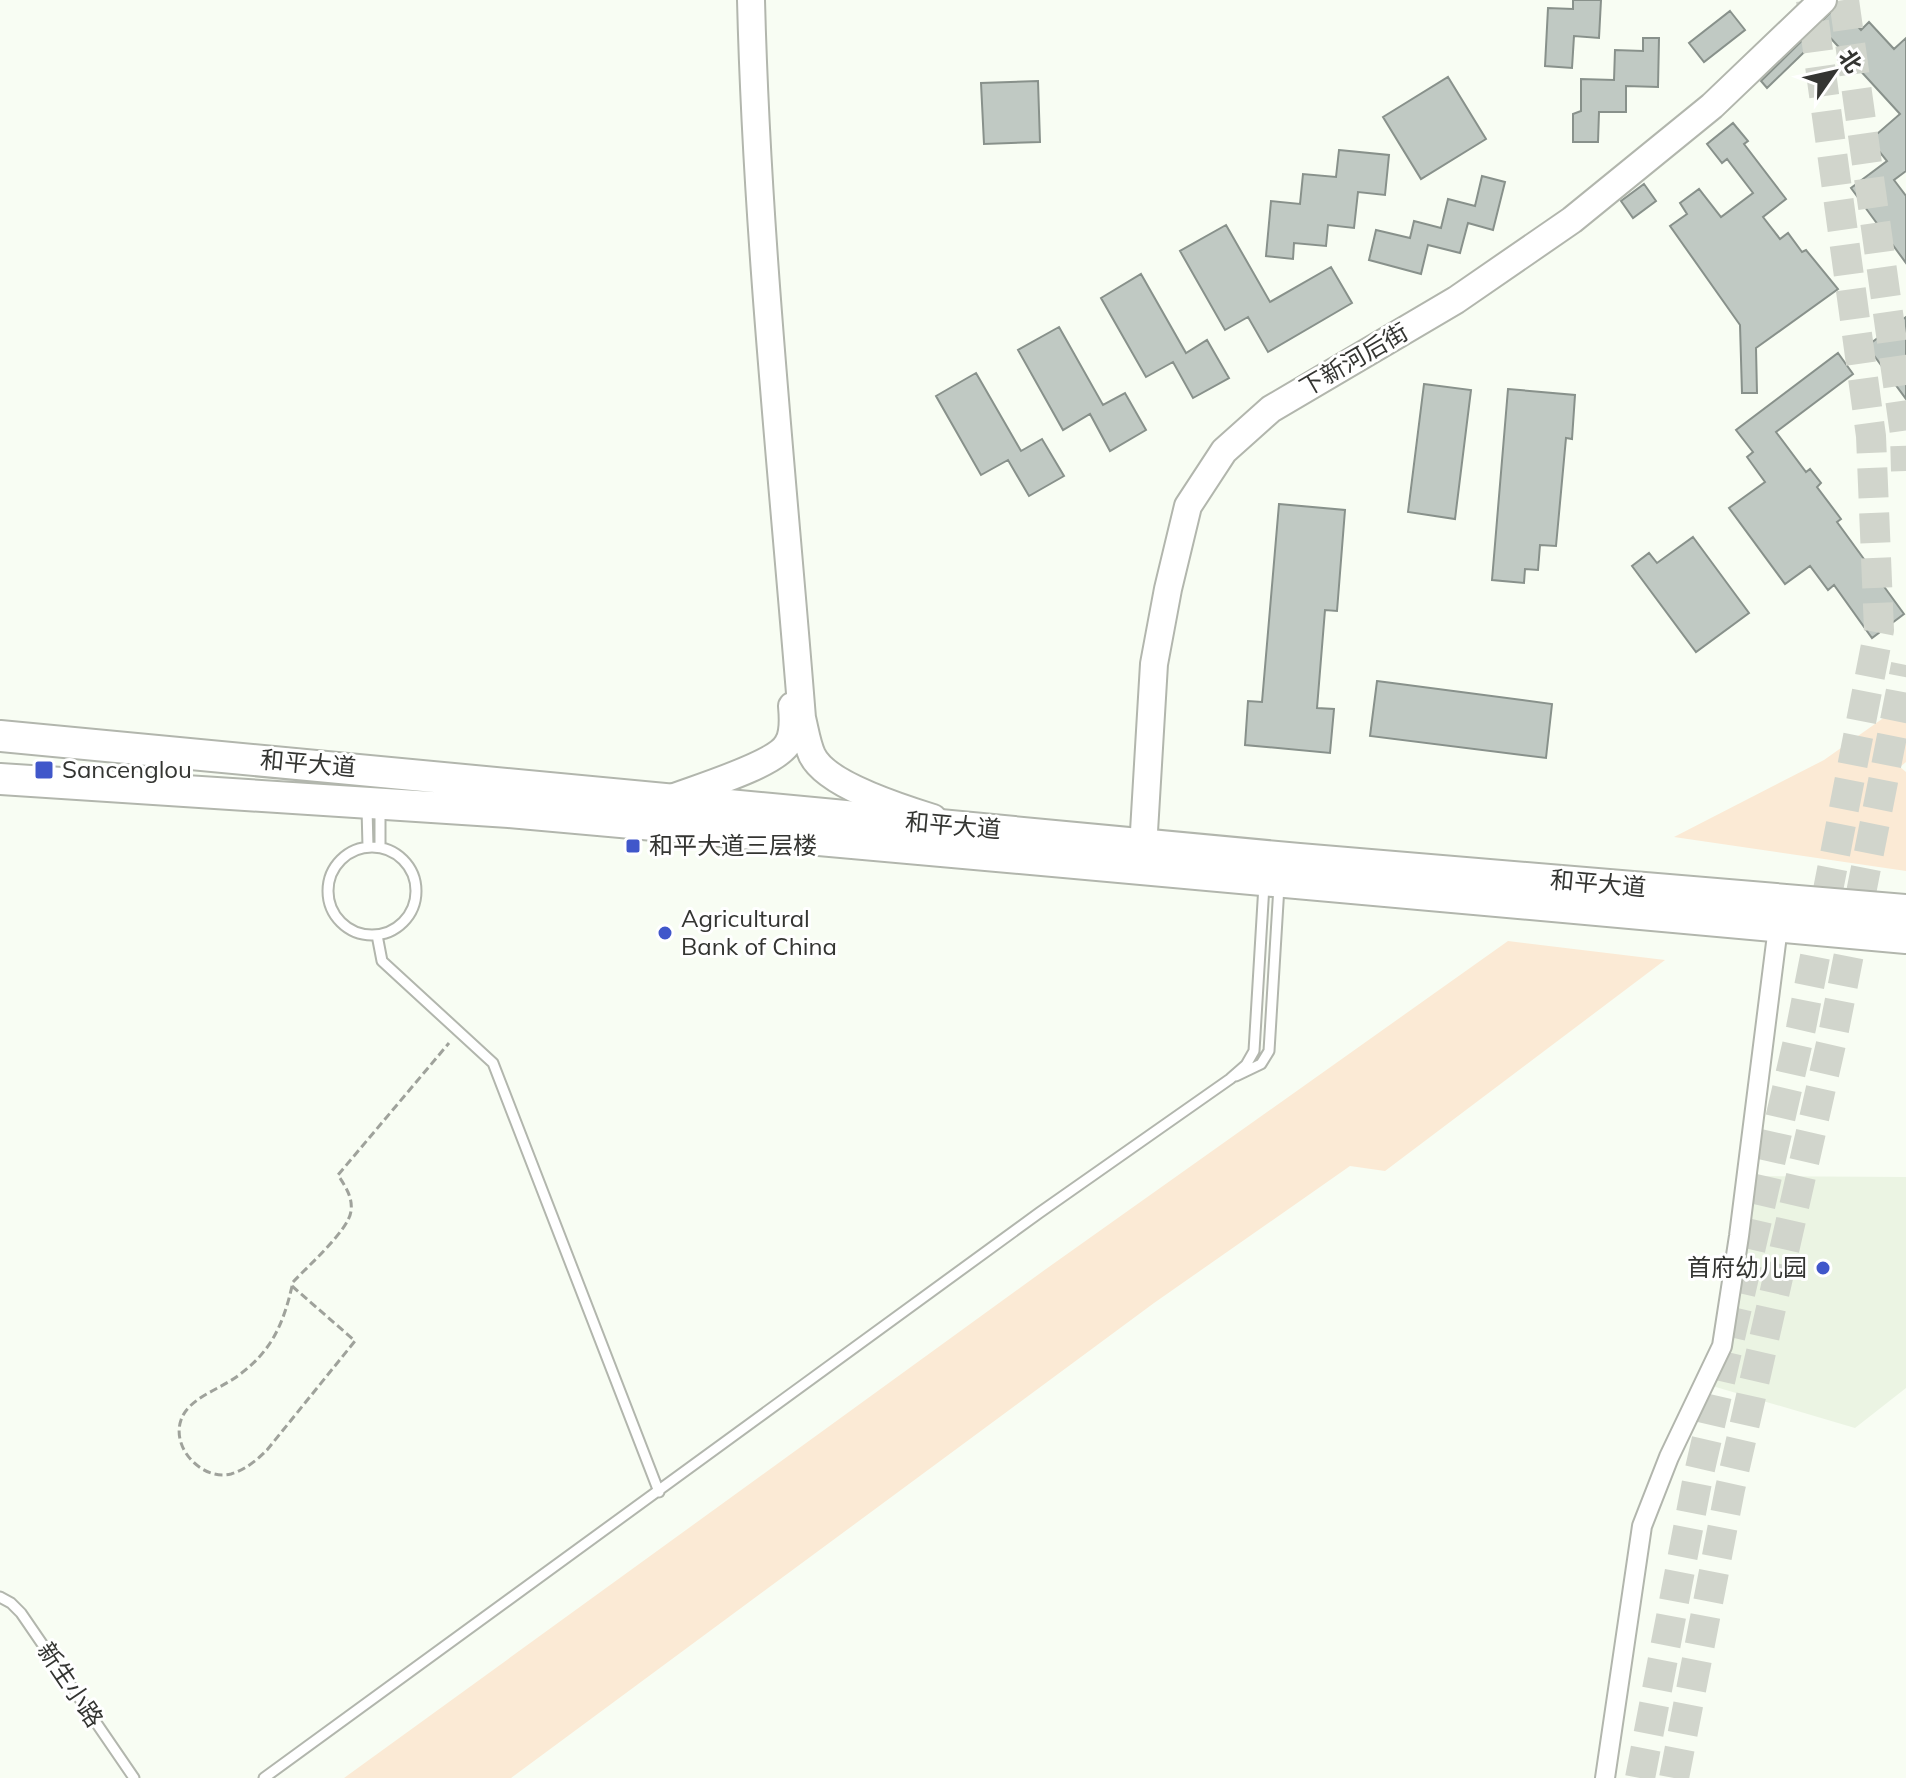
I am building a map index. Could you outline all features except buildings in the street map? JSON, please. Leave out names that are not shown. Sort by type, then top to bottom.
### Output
[{"type":"main road","name":"和平大道","points":[[0,736],[959,826],[1272,881],[1906,938]]},
{"type":"main road","name":"和平大道","points":[[0,779],[1906,910]]},
{"type":"street","points":[[669,799],[777,756],[788,743],[793,720],[754,228],[742,0]]},
{"type":"street","points":[[751,0],[753,105],[764,272],[805,730],[811,755],[824,772],[872,796],[959,826]]},
{"type":"street","name":"下新河后街","points":[[1143,857],[1154,664],[1168,589],[1188,506],[1224,451],[1271,409],[1456,300],[1572,220],[1712,106],[1823,0]]},
{"type":"street","points":[[1605,1778],[1642,1526],[1669,1457],[1722,1346],[1778,927]]},
{"type":"lane","points":[[368,847],[374,804]]},
{"type":"lane","points":[[374,804],[380,847]]},
{"type":"lane","points":[[368,847],[380,847],[391,851],[408,866],[416,887],[416,899],[407,919],[398,927],[377,935],[354,931],[344,925],[337,917],[328,895],[332,872],[338,863],[347,855],[368,847]]},
{"type":"lane","points":[[264,1778],[1246,1065],[1254,1051],[1272,881]]},
{"type":"lane","points":[[1230,1079],[1261,1064],[1269,1051],[1272,881]]},
{"type":"lane","points":[[377,935],[382,961],[493,1063],[659,1492]]},
{"type":"lane","name":"新生小路","points":[[0,1597],[21,1613],[134,1778]]},
{"type":"path","points":[[292,1286],[355,1341],[267,1450],[232,1474],[213,1474],[191,1461],[185,1451],[179,1429],[181,1419],[193,1404],[239,1376],[261,1354],[283,1321],[293,1282],[344,1226],[351,1214],[350,1197],[338,1175],[459,1031]]},
{"type":"shaded area","points":[[1906,702],[1906,762],[1900,767],[1906,772],[1906,871],[1674,837],[1824,760]]},
{"type":"shaded area","points":[[1508,941],[1665,960],[1385,1171],[1350,1166],[1154,1303],[511,1778],[344,1778],[1046,1269]]},
{"type":"shaded area","name":"首府幼儿园","points":[[1757,1176],[1906,1177],[1906,1388],[1855,1428],[1709,1385],[1723,1359]]},
{"type":"tunnel","points":[[1640,1778],[1697,1482],[1801,1028],[1879,630],[1871,436],[1811,0]]},
{"type":"tunnel","points":[[1844,0],[1905,434],[1906,471]]},
{"type":"tunnel","points":[[1674,1778],[1730,1489],[1833,1035],[1906,665]]},
{"type":"place","name":"Sancenglou","points":[[44,770]]},
{"type":"place","name":"和平大道三层楼","points":[[633,846]]},
{"type":"place","name":"Agricultural Bank of China","points":[[665,933]]},
{"type":"place","name":"首府幼儿园","points":[[1823,1268]]}]
